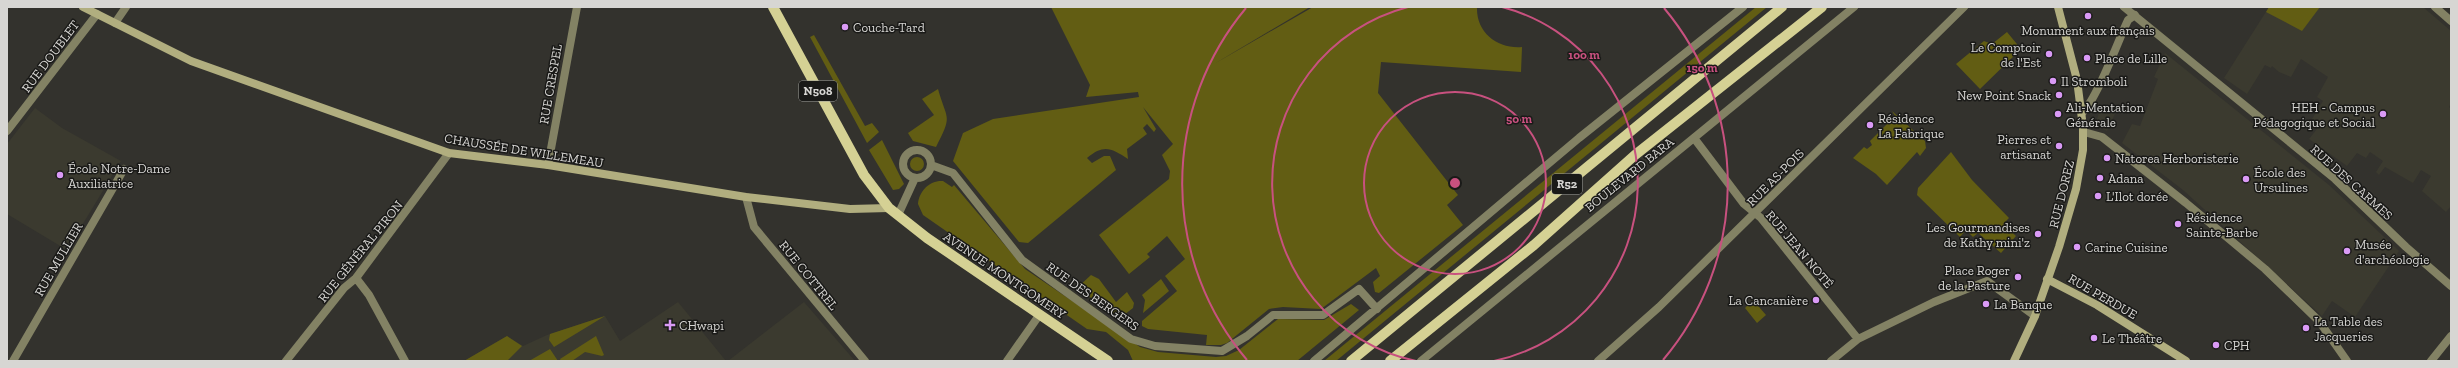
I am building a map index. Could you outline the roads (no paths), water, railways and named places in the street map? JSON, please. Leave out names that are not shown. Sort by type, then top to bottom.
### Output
[{"type":"main road","name":"N508","points":[[773,7],[864,175],[889,208]]},
{"type":"main road","name":"R52","points":[[1351,361],[1782,7]]},
{"type":"main road","name":"BOULEVARD BARA","points":[[1390,361],[1534,245],[1636,155],[1819,8]]},
{"type":"main road","name":"AVENUE MONTGOMERY","points":[[889,208],[927,238],[1108,361]]},
{"type":"street","name":"CHAUSSÉE DE WILLEMEAU","points":[[84,7],[191,61],[449,153],[548,164],[746,197],[850,210],[889,208]]},
{"type":"street","points":[[115,23],[126,7]]},
{"type":"street","name":"RUE CRESPEL","points":[[548,164],[577,7]]},
{"type":"street","points":[[1314,361],[1378,309],[1579,138],[1743,7]]},
{"type":"street","name":"BOULEVARD BARA","points":[[1421,361],[1854,7]]},
{"type":"street","name":"RUE AS-POIS","points":[[1598,361],[1659,307],[1964,7]]},
{"type":"street","points":[[2058,7],[2074,65],[2082,113]]},
{"type":"street","name":"RUE DES CARMES","points":[[2124,7],[2335,180],[2406,247],[2451,286]]},
{"type":"street","points":[[2435,7],[2451,21]]},
{"type":"street","name":"RUE DOUBLET","points":[[7,131],[97,14]]},
{"type":"street","points":[[2082,113],[2087,108],[2128,20],[2135,15]]},
{"type":"street","name":"RUE DOREZ","points":[[2014,361],[2035,316],[2047,279],[2060,248],[2076,189],[2083,150],[2084,132],[2082,113]]},
{"type":"street","points":[[2084,132],[2102,137],[2186,203],[2265,269],[2319,321],[2347,361]]},
{"type":"street","name":"RUE JEAN NOTÉ","points":[[1694,138],[1744,204],[1784,246],[1858,339]]},
{"type":"street","points":[[898,215],[915,178],[928,173],[931,165],[929,156],[921,150],[908,153],[903,166],[907,174],[915,178]]},
{"type":"street","name":"RUE GÉNÉRAL PIRON","points":[[286,361],[344,288],[356,278],[449,153]]},
{"type":"street","name":"RUE DES BERGERS","points":[[931,165],[953,173],[1022,260],[1131,339],[1155,346],[1222,351],[1247,336],[1273,315],[1323,315],[1359,289],[1378,309]]},
{"type":"street","name":"RUE MULLIER","points":[[13,361],[124,169]]},
{"type":"street","name":"RUE COTTREL","points":[[746,197],[754,227],[865,361]]},
{"type":"street","points":[[356,278],[369,295],[405,361]]},
{"type":"street","name":"RUE PERDUE","points":[[2047,279],[2098,305],[2186,361]]},
{"type":"street","points":[[1831,361],[1858,339],[1934,302],[1987,281],[2035,316]]},
{"type":"street","points":[[1007,361],[1040,314]]},
{"type":"street","points":[[2431,361],[2451,336]]},
{"type":"place","name":"Monument aux français","points":[[2088,16]]},
{"type":"place","name":"Couche-Tard","points":[[845,27]]},
{"type":"place","name":"Le Comptoir de l'Est","points":[[2049,54]]},
{"type":"place","name":"Place de Lille","points":[[2087,58]]},
{"type":"place","name":"Il Stromboli","points":[[2053,81]]},
{"type":"place","name":"New Point Snack","points":[[2059,95]]},
{"type":"place","name":"Ali-Mentation Générale","points":[[2058,114]]},
{"type":"place","name":"HEH - Campus Pédagogique et Social","points":[[2383,114]]},
{"type":"place","name":"Résidence La Fabrique","points":[[1870,125]]},
{"type":"place","name":"Pierres et artisanat","points":[[2059,146]]},
{"type":"place","name":"Natorea Herboristerie","points":[[2107,158]]},
{"type":"place","name":"École Notre-Dame Auxiliatrice","points":[[60,175]]},
{"type":"place","name":"Adana","points":[[2100,178]]},
{"type":"place","name":"École des Ursulines","points":[[2246,179]]},
{"type":"place","name":"L'Ilot dorée","points":[[2098,196]]},
{"type":"place","name":"Résidence Sainte-Barbe","points":[[2178,224]]},
{"type":"place","name":"Les Gourmandises de Kathy mini'z","points":[[2038,234]]},
{"type":"place","name":"Carine Cuisine","points":[[2077,247]]},
{"type":"place","name":"Musée d'archéologie","points":[[2347,251]]},
{"type":"place","name":"Place Roger de la Pasture","points":[[2018,277]]},
{"type":"place","name":"La Cancanière","points":[[1816,300]]},
{"type":"place","name":"La Banque","points":[[1986,304]]},
{"type":"place","name":"CHwapi","points":[[670,325]]},
{"type":"place","name":"La Table des Jacqueries","points":[[2306,328]]},
{"type":"place","name":"Le Théâtre","points":[[2094,338]]},
{"type":"place","name":"CPH","points":[[2216,345]]}]
